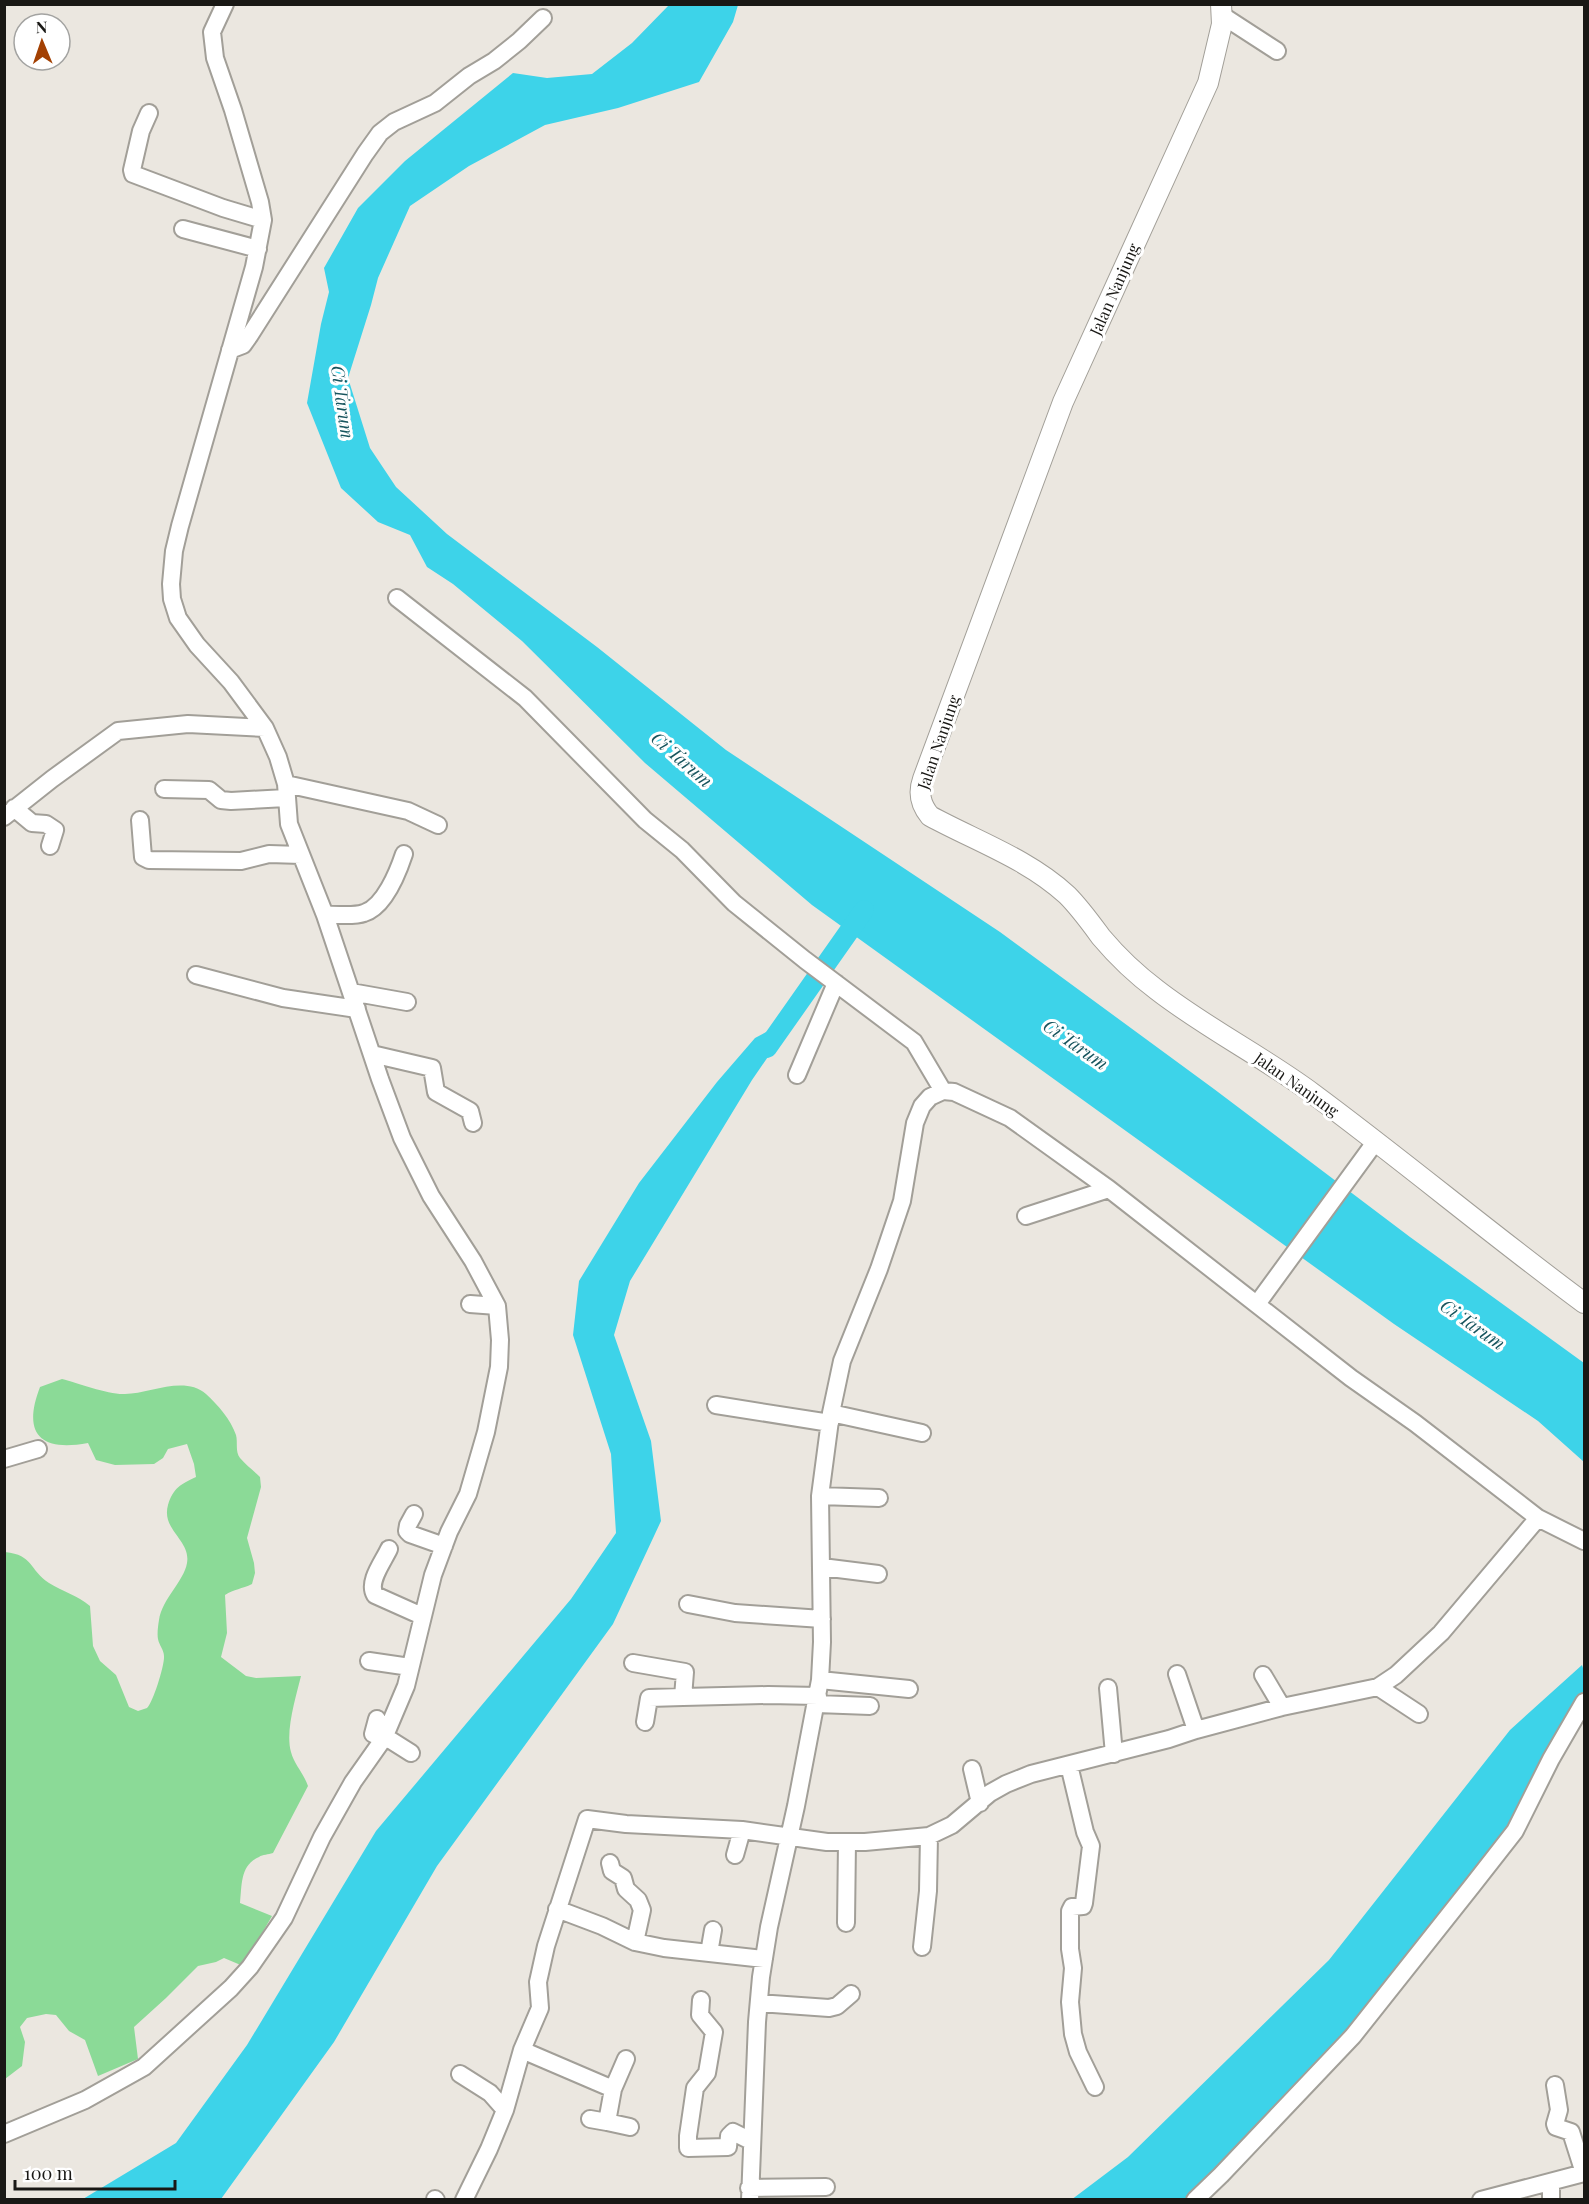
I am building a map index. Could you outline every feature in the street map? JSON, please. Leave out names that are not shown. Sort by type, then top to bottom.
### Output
[{"type":"main road","name":"Jalan Nanjung","points":[[1222,10],[1208,83],[1063,402],[920,787],[920,798],[923,808],[930,816],[1024,862],[1065,893],[1109,945],[1157,991],[1276,1067],[1376,1141],[1527,1261],[1584,1303]]},
{"type":"street","points":[[4,2134],[85,2100],[144,2067],[231,1988],[250,1967],[284,1918],[322,1837],[353,1782],[380,1724],[406,1686],[433,1575],[468,1494],[486,1432],[499,1367],[500,1340],[497,1306],[474,1261],[435,1201],[402,1138],[332,941],[325,915],[289,824],[286,791],[278,757],[265,728],[231,682],[197,645],[178,618],[172,599],[174,551],[258,249],[262,220],[260,202],[214,52],[212,32],[225,4]]},
{"type":"street","points":[[1222,10],[1277,51]]},
{"type":"street","points":[[230,350],[243,345],[250,335],[365,153],[380,134],[394,123],[435,103],[469,76],[494,61],[543,18]]},
{"type":"street","points":[[149,113],[141,131],[133,174],[262,220]]},
{"type":"street","points":[[183,229],[258,249]]},
{"type":"street","points":[[397,598],[525,698],[645,820],[681,850],[734,903],[914,1042],[943,1091]]},
{"type":"street","points":[[50,846],[55,830],[46,824],[32,823],[9,813],[118,731],[188,724],[265,728]]},
{"type":"street","points":[[164,789],[209,790],[221,800],[231,801],[286,791],[408,811],[438,825]]},
{"type":"street","points":[[140,820],[143,857],[149,860],[241,861],[268,854],[301,855]]},
{"type":"street","points":[[325,915],[363,913],[375,907],[392,883],[404,854]]},
{"type":"street","points":[[196,975],[283,998],[357,1009]]},
{"type":"street","points":[[796,1075],[830,979]]},
{"type":"street","points":[[351,992],[408,1002]]},
{"type":"street","points":[[372,1054],[432,1068],[436,1092],[470,1111],[473,1123]]},
{"type":"street","points":[[826,2187],[749,2194],[759,2003],[764,1959],[818,1693],[822,1619],[820,1496],[830,1418],[842,1361],[879,1269],[902,1201],[915,1123],[922,1106],[930,1097],[943,1091],[954,1092],[1010,1118],[1262,1297],[1351,1378],[1415,1423],[1538,1518],[1584,1541]]},
{"type":"street","points":[[1262,1297],[1376,1141]]},
{"type":"street","points":[[1026,1216],[1109,1189]]},
{"type":"street","points":[[470,1304],[497,1306]]},
{"type":"street","points":[[716,1405],[830,1418],[922,1433]]},
{"type":"street","points":[[4,1459],[38,1449]]},
{"type":"street","points":[[820,1496],[879,1498]]},
{"type":"street","points":[[414,1515],[407,1531],[444,1546]]},
{"type":"street","points":[[464,2199],[505,2110],[522,2050],[540,2008],[539,1975],[549,1933],[587,1819],[626,1824],[742,1830],[807,1840],[847,1842],[929,1836],[952,1825],[1006,1784],[1031,1774],[1114,1754],[1282,1707],[1378,1687],[1396,1675],[1441,1633],[1538,1518]]},
{"type":"street","points":[[389,1549],[372,1590],[375,1595],[422,1616]]},
{"type":"street","points":[[822,1566],[878,1574]]},
{"type":"street","points":[[688,1604],[735,1613],[822,1619]]},
{"type":"street","points":[[369,1661],[411,1667]]},
{"type":"street","points":[[633,1663],[685,1672],[683,1697]]},
{"type":"street","points":[[1177,1674],[1196,1730]]},
{"type":"street","points":[[1263,1675],[1282,1707]]},
{"type":"street","points":[[1378,1687],[1419,1714]]},
{"type":"street","points":[[1108,1688],[1114,1754]]},
{"type":"street","points":[[645,1722],[649,1698],[909,1689]]},
{"type":"street","points":[[818,1693],[870,1706]]},
{"type":"street","points":[[1194,2199],[1221,2175],[1353,2036],[1472,1886],[1515,1831],[1551,1759],[1584,1702]]},
{"type":"street","points":[[380,1724],[411,1753]]},
{"type":"street","points":[[1069,1766],[1085,1832],[1091,1846],[1084,1903],[1083,1906],[1072,1907],[1070,1911],[1070,1948],[1073,1968],[1070,2002],[1073,2034],[1078,2052],[1095,2086]]},
{"type":"street","points":[[972,1769],[980,1803]]},
{"type":"street","points":[[735,1855],[742,1830]]},
{"type":"street","points":[[922,1947],[928,1891],[929,1836]]},
{"type":"street","points":[[846,1923],[847,1842]]},
{"type":"street","points":[[610,1863],[614,1874],[623,1878],[626,1889],[638,1899],[641,1905],[635,1942]]},
{"type":"street","points":[[557,1909],[602,1926],[635,1942],[664,1948],[764,1959]]},
{"type":"street","points":[[709,1953],[713,1930]]},
{"type":"street","points":[[759,2003],[829,2008],[837,2006],[851,1994]]},
{"type":"street","points":[[701,2000],[700,2015],[714,2032],[707,2073],[695,2088],[688,2148],[728,2148],[729,2136],[734,2132],[751,2141]]},
{"type":"street","points":[[522,2050],[613,2089]]},
{"type":"street","points":[[627,2059],[599,2121],[630,2127]]},
{"type":"street","points":[[460,2074],[490,2092],[505,2110]]},
{"type":"street","points":[[1481,2199],[1551,2191],[1584,2173],[1571,2132],[1556,2127],[1555,2124],[1559,2110],[1555,2085]]},
{"type":"green space","points":[[62,1379],[118,1394],[187,1386],[206,1394],[231,1424],[236,1435],[238,1456],[260,1477],[261,1487],[247,1538],[255,1573],[252,1584],[225,1595],[227,1633],[221,1657],[246,1676],[256,1678],[301,1676],[289,1734],[292,1756],[308,1786],[273,1853],[262,1855],[245,1870],[240,1903],[272,1916],[243,1966],[224,1958],[198,1966],[134,2027],[138,2059],[98,2076],[85,2040],[69,2031],[56,2015],[46,2014],[27,2018],[20,2027],[25,2042],[22,2066],[5,2079],[5,1552],[21,1556],[49,1583],[90,1606],[93,1646],[100,1661],[116,1675],[129,1707],[138,1711],[147,1708],[161,1675],[164,1660],[158,1637],[161,1612],[182,1577],[187,1563],[185,1548],[169,1521],[168,1505],[172,1494],[178,1487],[196,1477],[187,1444],[168,1449],[163,1458],[154,1464],[115,1465],[96,1460],[88,1443],[58,1445],[47,1442],[39,1436],[35,1428],[33,1417],[35,1403],[40,1387]]},
{"type":"water","name":"Ci Tarum","points":[[669,5],[738,5],[733,22],[699,82],[618,108],[545,125],[469,166],[410,206],[378,278],[348,378],[370,448],[396,487],[447,534],[597,647],[726,750],[1000,932],[1410,1237],[1584,1363],[1584,1462],[1538,1421],[1394,1324],[812,905],[645,763],[522,641],[453,584],[427,567],[410,535],[378,522],[341,488],[307,403],[329,292],[324,268],[358,208],[405,161],[513,73],[547,78],[592,74],[632,43]]},
{"type":"water","points":[[781,1024],[785,1032],[752,1080],[630,1281],[614,1335],[651,1441],[661,1521],[613,1624],[437,1866],[334,2042],[221,2199],[83,2199],[176,2143],[247,2045],[376,1831],[571,1599],[616,1533],[611,1454],[573,1335],[579,1281],[639,1183],[717,1082],[755,1038]]},
{"type":"water","points":[[1582,1665],[1584,1694],[1544,1758],[1499,1843],[1374,2004],[1188,2199],[1071,2200],[1128,2157],[1329,1960],[1510,1730]]},
{"type":"waterway","points":[[767,1048],[864,910]]}]
